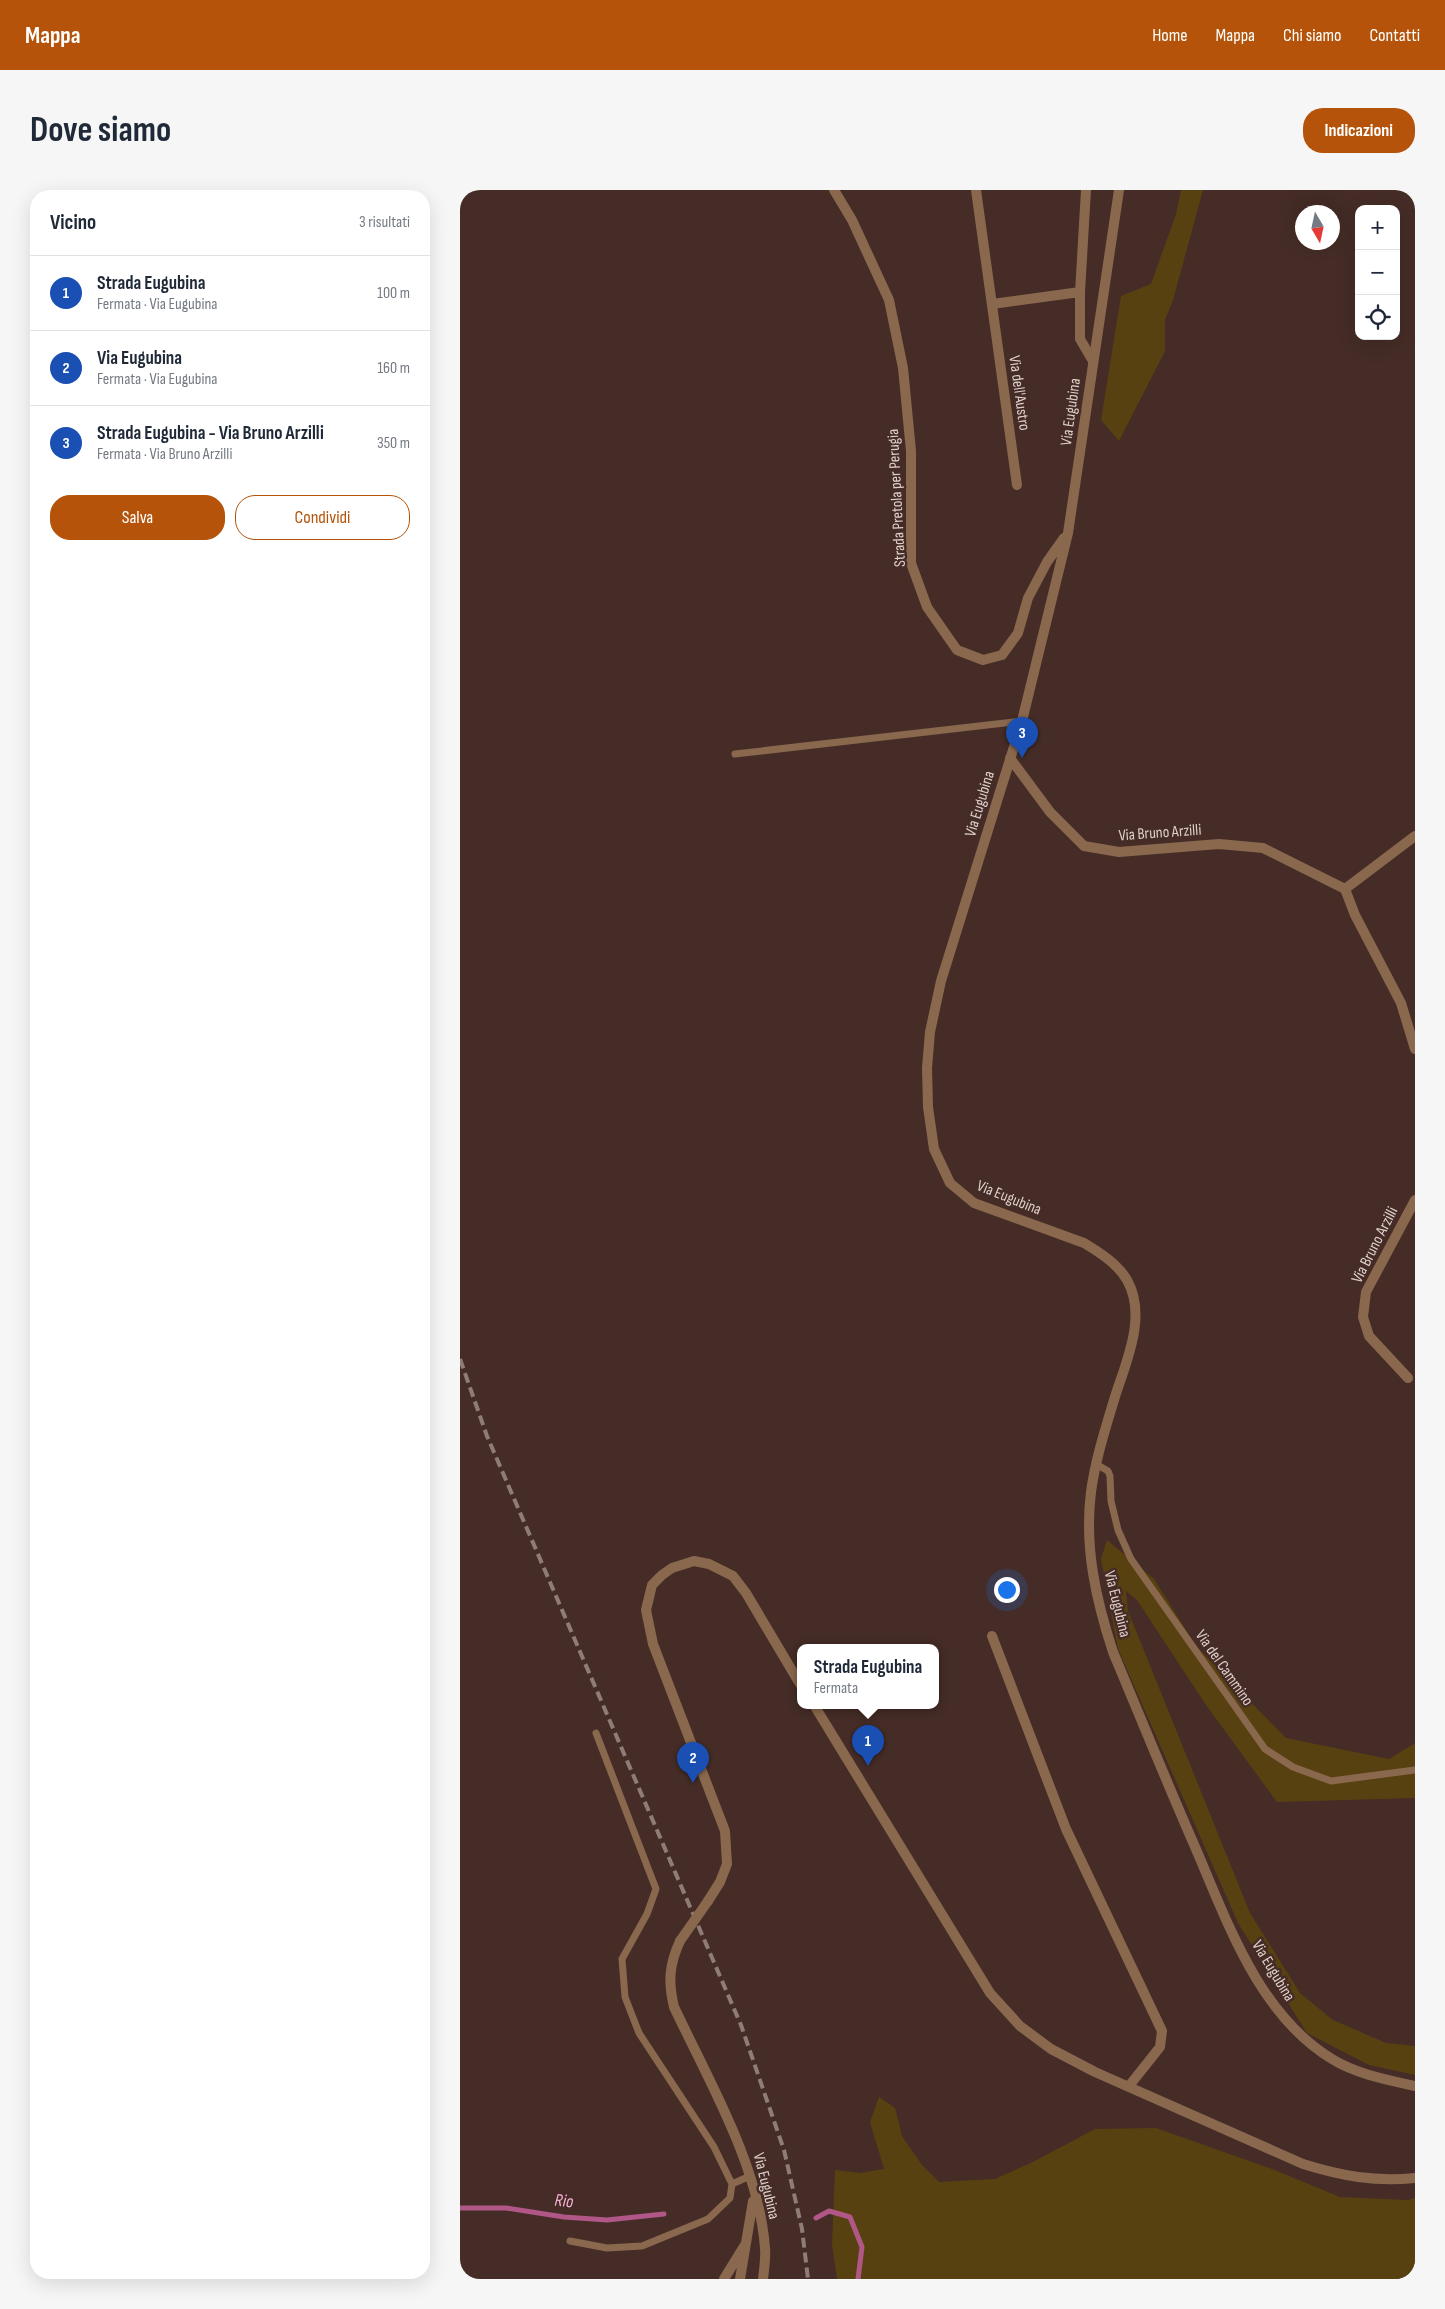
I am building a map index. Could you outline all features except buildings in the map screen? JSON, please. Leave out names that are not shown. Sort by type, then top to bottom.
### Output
[{"type":"street","name":"Strada Pretola per Perugia","points":[[834,190],[852,220],[889,300],[903,368],[911,451],[911,563],[927,607],[957,650],[983,660],[1002,655],[1018,633],[1028,598],[1043,570],[1068,533]]},
{"type":"street","name":"Via dell'Austro","points":[[976,190],[1017,485]]},
{"type":"street","points":[[1086,190],[1080,292],[1080,339],[1093,362]]},
{"type":"street","name":"Via Eugubina","points":[[1119,190],[1068,533],[1022,721],[941,981],[930,1032],[927,1068],[929,1114],[934,1149],[950,1183],[974,1203],[1084,1243],[1100,1254],[1127,1280],[1136,1325],[1132,1346],[1096,1464],[1088,1528],[1094,1585],[1100,1614],[1113,1652],[1220,1904],[1251,1970],[1282,2016],[1333,2060],[1372,2075],[1415,2086]]},
{"type":"street","points":[[992,304],[1080,292]]},
{"type":"street","name":"Via Bruno Arzilli","points":[[1010,758],[1050,812],[1084,846],[1119,852],[1219,844],[1263,848],[1345,889]]},
{"type":"street","points":[[1415,836],[1345,889],[1355,915],[1401,1003],[1415,1049]]},
{"type":"street","name":"Via Bruno Arzilli","points":[[1408,1378],[1369,1336],[1364,1317],[1366,1292],[1415,1200]]},
{"type":"street","name":"Via Eugubina","points":[[764,2279],[765,2249],[750,2176],[742,2153],[674,2006],[669,1982],[669,1972],[680,1941],[720,1882],[727,1864],[725,1830],[653,1644],[646,1610],[652,1585],[662,1574],[672,1568],[694,1562],[709,1564],[733,1576],[750,1599],[797,1679]]},
{"type":"street","points":[[992,1636],[1066,1829],[1162,2031],[1160,2046],[1129,2086]]},
{"type":"street","points":[[816,1709],[990,1993],[1020,2026],[1050,2049],[1303,2164],[1338,2175],[1388,2180],[1415,2178]]},
{"type":"street","points":[[740,2279],[755,2193]]},
{"type":"street","points":[[724,2279],[748,2240]]},
{"type":"lane","points":[[735,754],[1022,721]]},
{"type":"lane","name":"Via del Cammino","points":[[1096,1464],[1108,1471],[1118,1530],[1131,1560],[1265,1749],[1293,1767],[1331,1781],[1415,1770]]},
{"type":"lane","points":[[570,2241],[607,2248],[642,2246],[708,2219],[730,2198],[732,2184],[714,2147],[639,2034],[625,1997],[622,1959],[647,1914],[656,1889],[596,1733]]},
{"type":"lane","points":[[732,2184],[750,2176]]},
{"type":"shaded area","points":[[1181,190],[1203,190],[1173,300],[1165,320],[1165,351],[1119,441],[1101,420],[1121,296],[1151,284],[1176,214]]},
{"type":"shaded area","points":[[1107,1540],[1154,1579],[1196,1646],[1286,1738],[1389,1759],[1415,1743],[1415,1798],[1277,1802],[1206,1705],[1137,1600],[1126,1591],[1128,1611],[1250,1913],[1300,1993],[1333,2020],[1386,2043],[1415,2046],[1415,2075],[1369,2065],[1307,2033],[1238,1923],[1118,1649],[1101,1559]]},
{"type":"shaded area","points":[[879,2097],[895,2108],[902,2136],[922,2165],[939,2182],[995,2179],[1033,2162],[1095,2129],[1156,2128],[1272,2169],[1340,2197],[1408,2200],[1415,2198],[1415,2279],[837,2279],[832,2245],[835,2170],[860,2173],[884,2169],[870,2122]]},
{"type":"waterway","name":"Rio","points":[[460,2208],[506,2208],[564,2217],[607,2220],[664,2214]]},
{"type":"waterway","name":"Rio","points":[[816,2218],[829,2211],[850,2217],[862,2247],[858,2279]]},
{"type":"waterway","name":"Rio","points":[[1407,2279],[1415,2279]]},
{"type":"railway","points":[[460,1359],[487,1436],[741,2025],[784,2150],[802,2229],[808,2279]]},
{"type":"place","name":"Strada Eugubina - Via Bruno Arzilli","points":[[1022,758]]},
{"type":"place","name":"Strada Eugubina","points":[[868,1766]]},
{"type":"place","name":"Via Eugubina","points":[[693,1783]]}]
